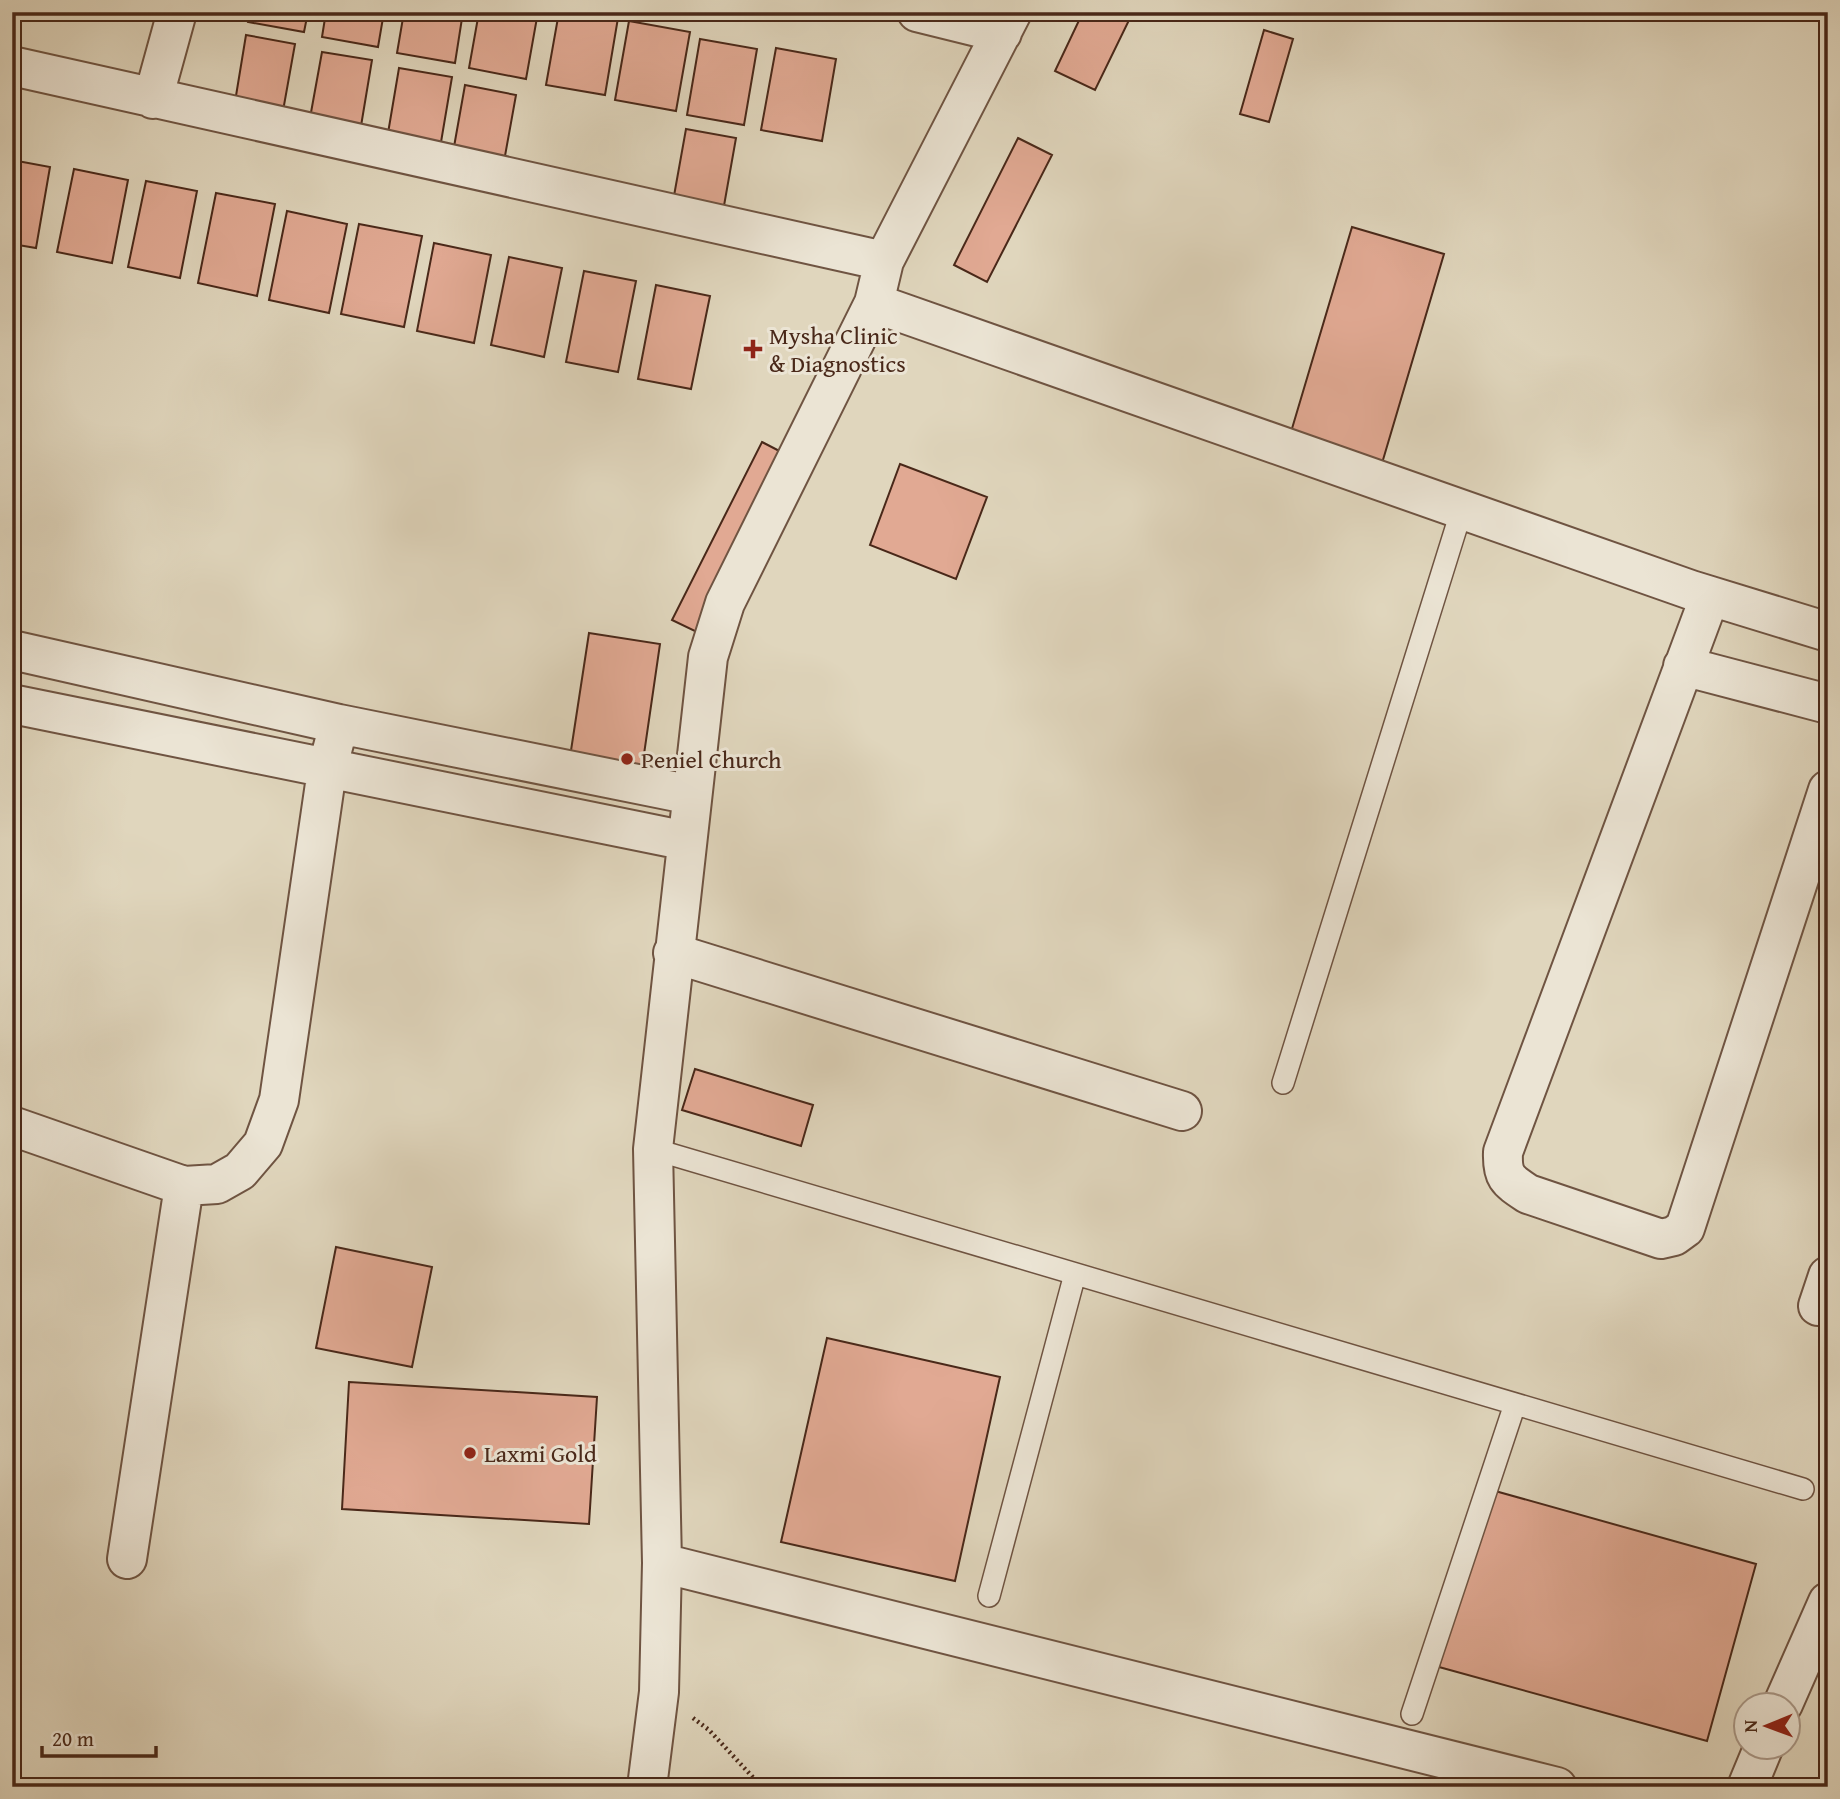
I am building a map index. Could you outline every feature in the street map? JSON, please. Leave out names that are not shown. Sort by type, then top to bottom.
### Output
[{"type":"street","points":[[153,99],[177,12]]},
{"type":"street","points":[[646,1787],[659,1692],[662,1563],[653,1149],[708,657],[725,603],[874,303],[884,261],[1007,23],[917,12]]},
{"type":"street","points":[[12,66],[884,261]]},
{"type":"street","points":[[874,303],[1710,596],[1828,632]]},
{"type":"street","points":[[1710,596],[1503,1152],[1502,1171],[1510,1182],[1528,1194],[1661,1239],[1674,1236],[1685,1228],[1828,790]]},
{"type":"street","points":[[12,650],[338,724],[691,795]]},
{"type":"street","points":[[1683,666],[1828,704]]},
{"type":"street","points":[[12,704],[687,841]]},
{"type":"street","points":[[12,1126],[184,1186],[217,1184],[240,1171],[262,1144],[279,1100],[327,770],[338,724]]},
{"type":"street","points":[[673,953],[1182,1111]]},
{"type":"street","points":[[127,1559],[184,1186]]},
{"type":"street","points":[[662,1563],[1474,1776],[1556,1787]]},
{"type":"street","points":[[1789,1690],[1828,1602]]},
{"type":"street","points":[[1747,1787],[1758,1760]]},
{"type":"lane","points":[[1283,1083],[1462,509]]},
{"type":"lane","points":[[653,1149],[1803,1489]]},
{"type":"lane","points":[[989,1596],[1075,1274]]},
{"type":"lane","points":[[1412,1714],[1516,1404]]},
{"type":"path","points":[[659,1692],[709,1730],[762,1787]]},
{"type":"building","points":[[250,12],[308,12],[304,32],[248,22]]},
{"type":"building","points":[[326,12],[384,12],[378,47],[322,37]]},
{"type":"building","points":[[404,12],[463,12],[455,63],[397,53]]},
{"type":"building","points":[[479,12],[538,12],[526,79],[469,68]]},
{"type":"building","points":[[559,12],[619,12],[605,95],[546,85]]},
{"type":"building","points":[[1083,12],[1133,12],[1095,90],[1055,71]]},
{"type":"building","points":[[629,21],[690,32],[676,111],[615,100]]},
{"type":"building","points":[[1264,30],[1293,39],[1269,122],[1240,114]]},
{"type":"building","points":[[246,35],[295,44],[281,122],[233,114]]},
{"type":"building","points":[[700,39],[757,49],[744,125],[687,115]]},
{"type":"building","points":[[776,48],[836,59],[822,141],[761,130]]},
{"type":"building","points":[[322,52],[372,60],[359,138],[308,129]]},
{"type":"building","points":[[399,68],[452,77],[439,154],[386,145]]},
{"type":"building","points":[[465,85],[516,95],[503,167],[452,158]]},
{"type":"building","points":[[686,129],[736,138],[722,217],[672,207]]},
{"type":"building","points":[[1018,138],[1052,155],[987,282],[954,265]]},
{"type":"building","points":[[12,160],[50,167],[36,248],[12,244]]},
{"type":"building","points":[[74,169],[128,180],[112,263],[57,252]]},
{"type":"building","points":[[146,181],[197,191],[180,278],[128,267]]},
{"type":"building","points":[[216,193],[275,204],[257,296],[198,283]]},
{"type":"building","points":[[287,211],[347,224],[329,313],[269,300]]},
{"type":"building","points":[[359,224],[422,236],[404,327],[341,314]]},
{"type":"building","points":[[1352,227],[1444,254],[1380,470],[1288,442]]},
{"type":"building","points":[[434,243],[491,255],[474,343],[417,331]]},
{"type":"building","points":[[509,257],[562,268],[544,357],[491,345]]},
{"type":"building","points":[[584,271],[636,281],[618,372],[566,362]]},
{"type":"building","points":[[656,285],[710,296],[691,389],[638,379]]},
{"type":"building","points":[[762,442],[791,457],[701,634],[672,620]]},
{"type":"building","points":[[900,464],[987,497],[956,579],[870,545]]},
{"type":"building","points":[[589,633],[660,644],[642,768],[570,757]]},
{"type":"building","points":[[695,1069],[813,1105],[801,1146],[682,1110]]},
{"type":"building","points":[[336,1247],[432,1267],[412,1367],[316,1348]]},
{"type":"building","points":[[827,1338],[1000,1377],[955,1581],[781,1542]]},
{"type":"building","name":"Laxmi Gold","points":[[349,1382],[597,1397],[589,1524],[342,1509]]},
{"type":"building","points":[[1488,1489],[1756,1564],[1707,1741],[1439,1667]]},
{"type":"place","name":"Mysha Clinic & Diagnostics","points":[[753,349]]},
{"type":"place","name":"Peniel Church","points":[[627,759]]},
{"type":"place","name":"Laxmi Gold","points":[[470,1453]]}]
